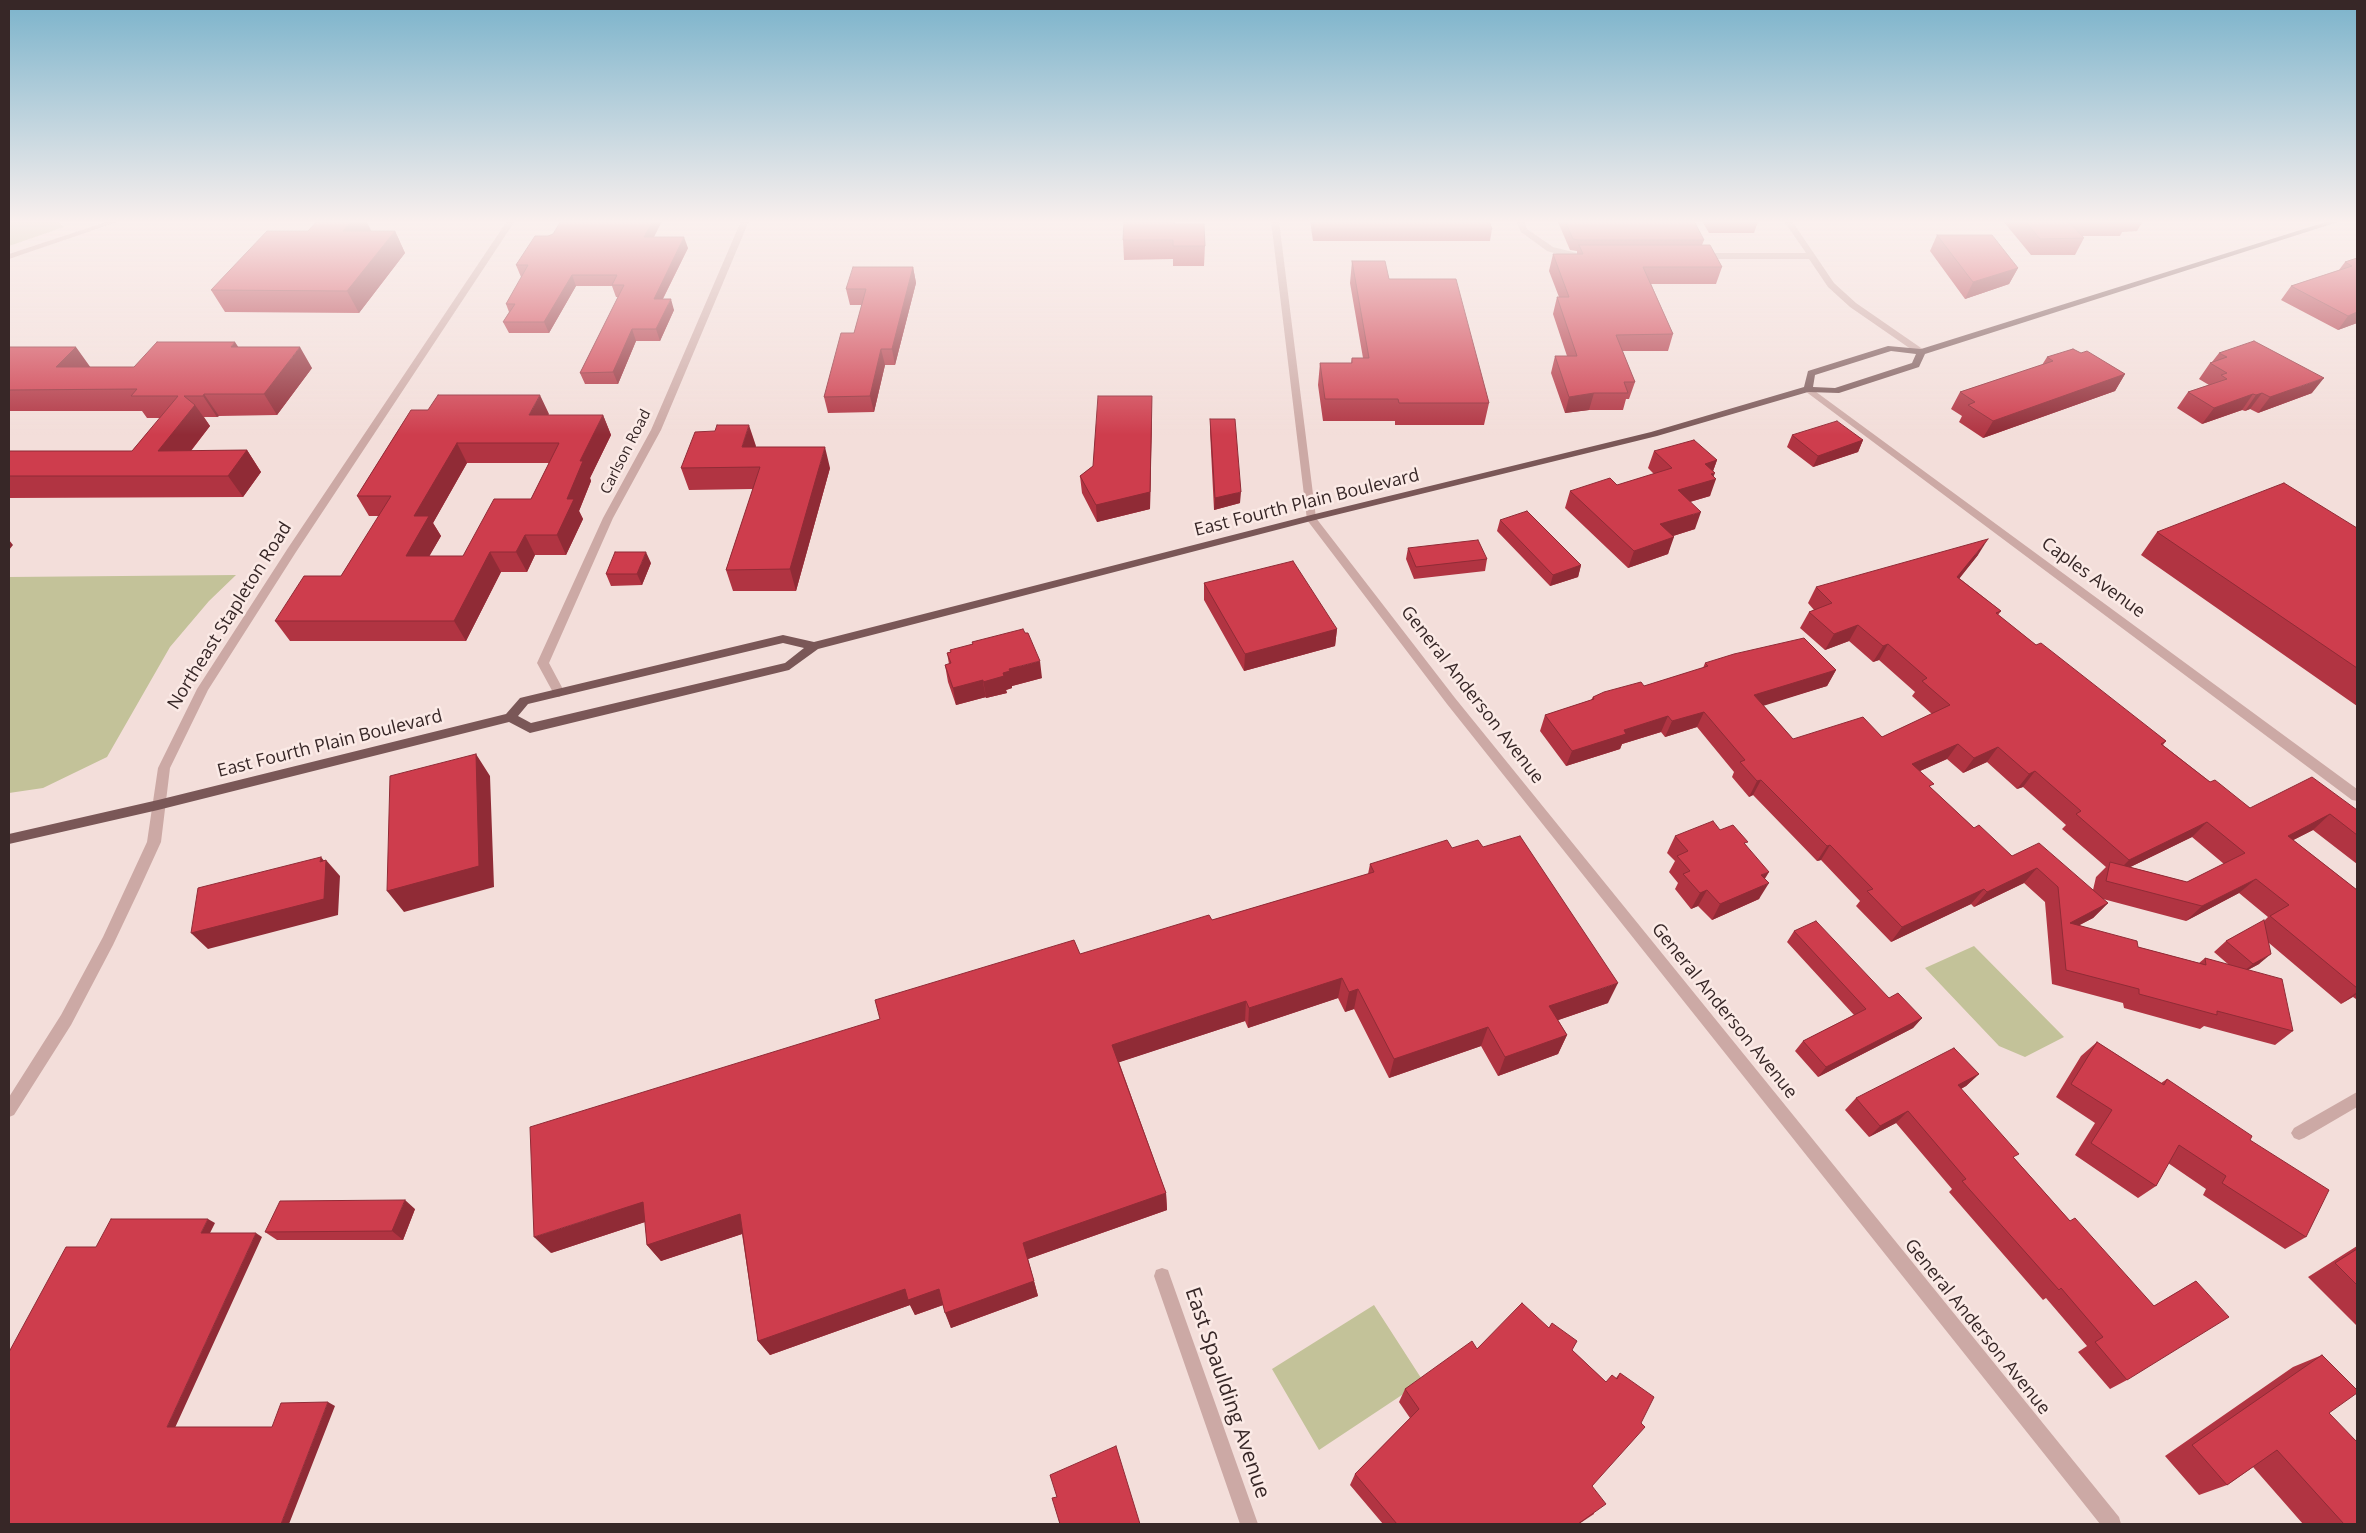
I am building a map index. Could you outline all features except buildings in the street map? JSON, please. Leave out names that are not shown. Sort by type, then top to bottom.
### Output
[{"type":"main road","name":"East Fourth Plain Boulevard","points":[[1808,389],[1811,373],[1891,348],[1921,352],[2110,293]]},
{"type":"main road","name":"East Fourth Plain Boulevard","points":[[510,717],[530,728],[789,666],[814,646],[1311,518],[1654,434],[1808,389],[1836,391],[1916,365],[1921,352]]},
{"type":"main road","name":"East Fourth Plain Boulevard","points":[[9,839],[158,805],[510,717],[524,702],[559,693],[783,640],[814,646]]},
{"type":"street","name":"Northeast Stapleton Road","points":[[9,1110],[66,1020],[108,941],[154,842],[164,768],[203,689],[292,550],[463,293]]},
{"type":"street","name":"Carlson Road","points":[[559,693],[543,664],[608,518],[656,430],[715,293]]},
{"type":"street","points":[[1284,293],[1311,518]]},
{"type":"street","points":[[1839,293],[1853,305],[1921,352]]},
{"type":"street","name":"Caples Avenue","points":[[1808,389],[2357,796]]},
{"type":"street","name":"General Anderson Avenue","points":[[1311,518],[1445,694],[2112,1524]]},
{"type":"street","points":[[2299,1133],[2357,1099]]},
{"type":"street","name":"East Spaulding Avenue","points":[[1162,1276],[1249,1524]]},
{"type":"green space","points":[[236,575],[209,601],[170,647],[107,757],[43,788],[9,793],[9,577]]},
{"type":"green space","points":[[1974,946],[2064,1037],[2025,1057],[1999,1046],[1925,968]]},
{"type":"green space","points":[[1374,1305],[1423,1381],[1319,1450],[1272,1369]]}]
